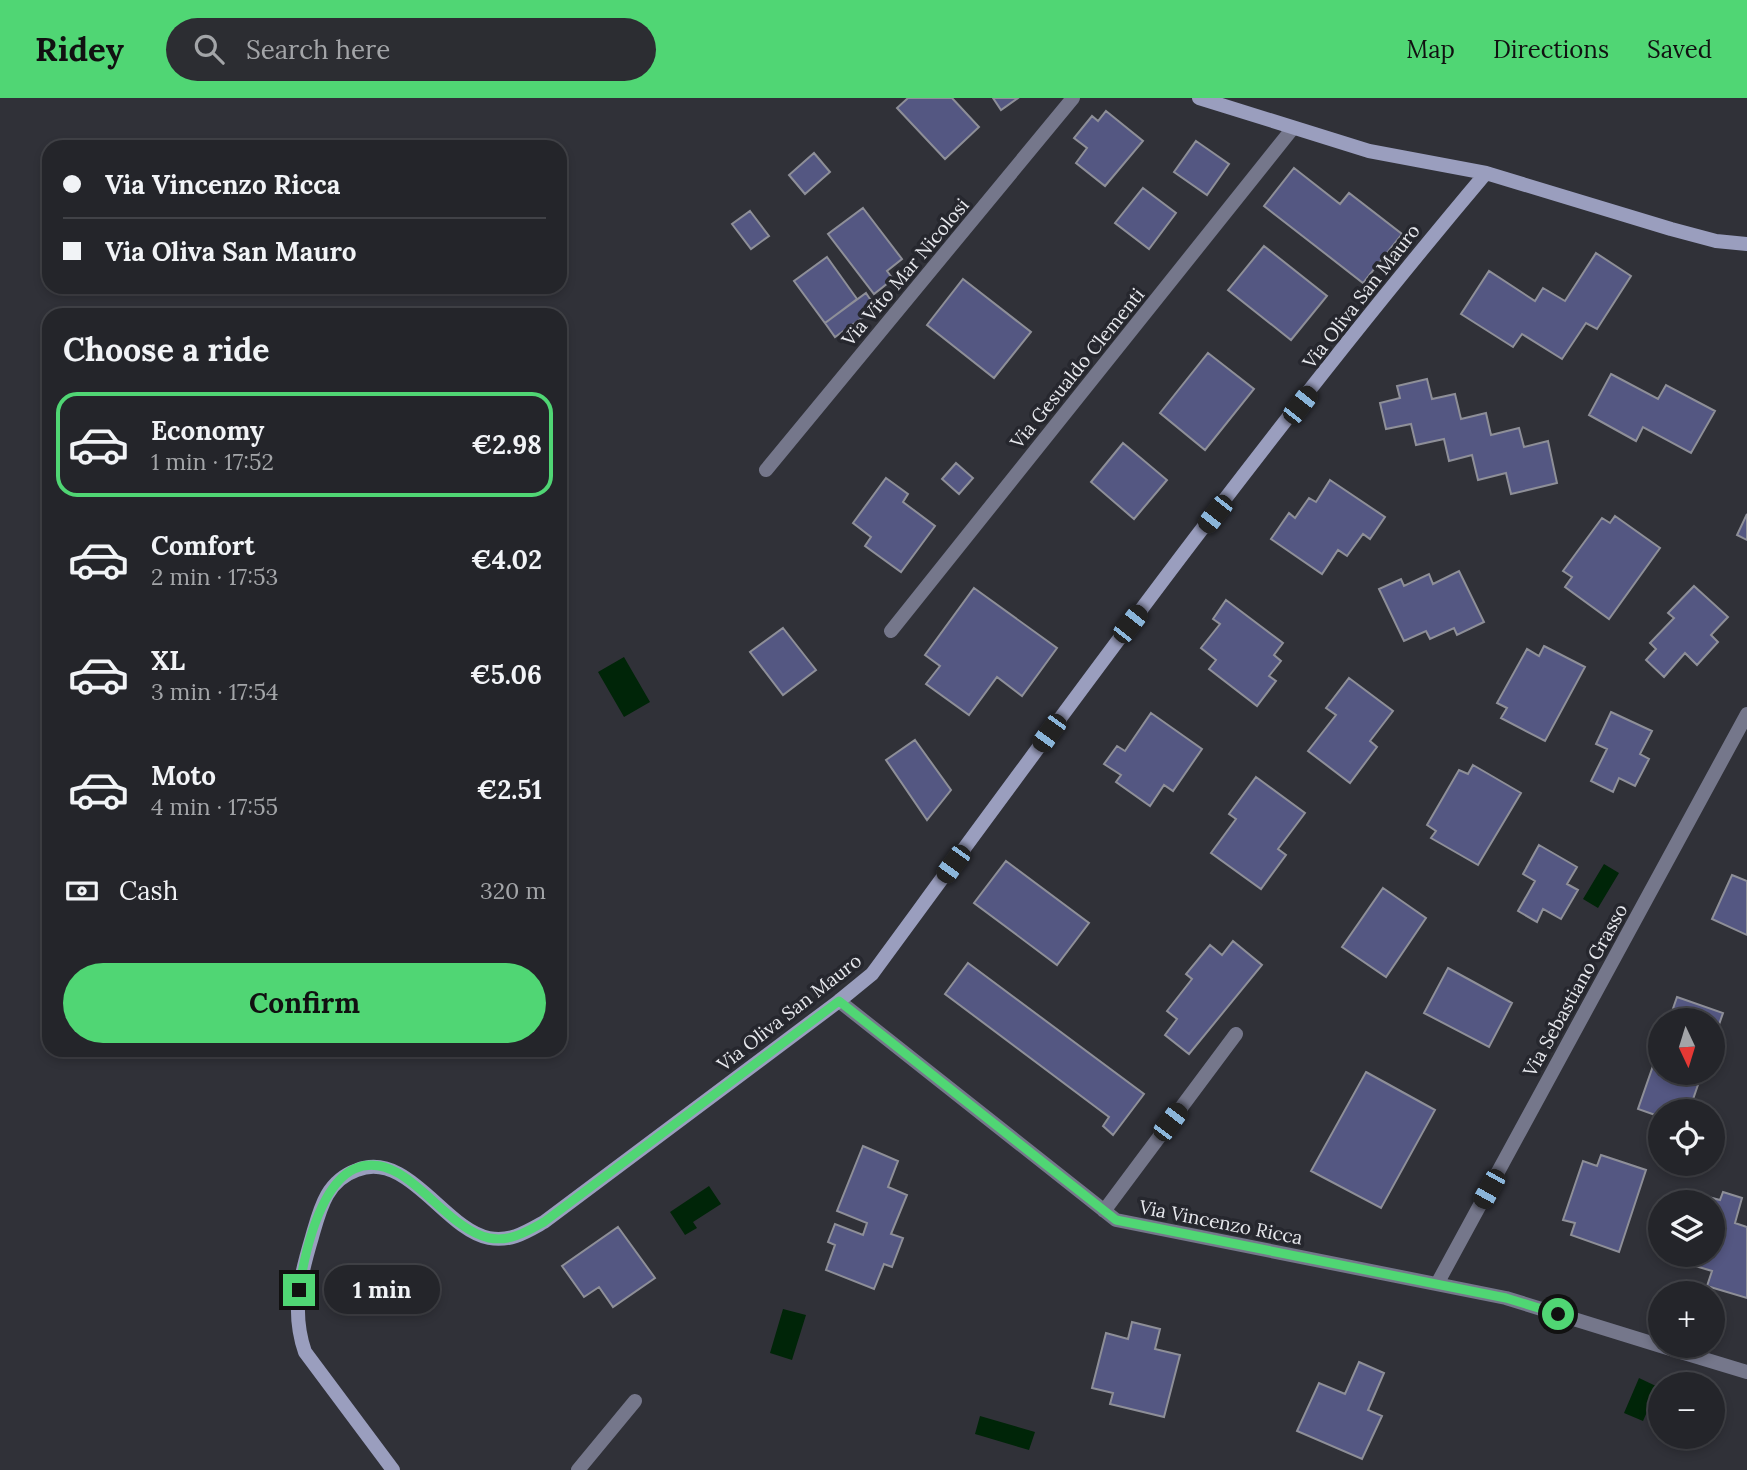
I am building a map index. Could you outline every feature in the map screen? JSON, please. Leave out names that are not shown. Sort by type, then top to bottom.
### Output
[{"type":"street","name":"Via Vito Mar Nicolosi","points":[[766,470],[1073,98]]},
{"type":"street","points":[[1199,98],[1369,151],[1486,173],[1671,229],[1716,241],[1747,244]]},
{"type":"street","name":"Via Gesualdo Clementi","points":[[891,631],[1293,128]]},
{"type":"street","name":"Via Oliva San Mauro","points":[[393,1470],[305,1352],[298,1332],[296,1308],[302,1272],[323,1200],[334,1183],[349,1172],[378,1166],[398,1172],[470,1229],[486,1237],[502,1239],[519,1236],[544,1222],[872,974],[1114,645],[1401,274],[1486,173]]},
{"type":"street","name":"Via Sebastiano Grasso","points":[[1437,1284],[1747,713]]},
{"type":"street","name":"Via Vincenzo Ricca","points":[[839,1001],[1116,1220],[1506,1298],[1648,1342]]},
{"type":"street","points":[[1104,1211],[1236,1034]]},
{"type":"street","name":"Via Vincenzo Ricca","points":[[1701,1358],[1747,1372]]},
{"type":"street","points":[[578,1470],[635,1401]]},
{"type":"shaded area","points":[[624,657],[650,702],[624,717],[598,672]]},
{"type":"shaded area","points":[[1604,864],[1619,873],[1598,908],[1583,899]]},
{"type":"shaded area","points":[[709,1186],[721,1204],[693,1222],[697,1228],[685,1235],[670,1212]]},
{"type":"shaded area","points":[[783,1309],[806,1315],[792,1360],[770,1353]]},
{"type":"shaded area","points":[[1639,1378],[1648,1382],[1648,1410],[1643,1421],[1624,1413]]},
{"type":"shaded area","points":[[980,1416],[1035,1432],[1029,1450],[975,1434]]},
{"type":"building","points":[[908,98],[952,98],[979,127],[945,159],[897,108]]},
{"type":"building","points":[[993,98],[1018,98],[1001,110]]},
{"type":"building","points":[[1106,111],[1143,141],[1105,186],[1076,163],[1087,148],[1074,138],[1092,116],[1098,121]]},
{"type":"building","points":[[1196,141],[1229,164],[1207,195],[1174,172]]},
{"type":"building","points":[[814,153],[830,172],[805,194],[789,175]]},
{"type":"building","points":[[1294,168],[1340,204],[1349,193],[1402,234],[1363,283],[1264,206]]},
{"type":"building","points":[[1143,188],[1176,213],[1149,249],[1115,223]]},
{"type":"building","points":[[863,208],[902,259],[887,271],[893,279],[874,294],[828,234]]},
{"type":"building","points":[[750,211],[769,236],[751,249],[732,224]]},
{"type":"building","points":[[1264,246],[1327,296],[1291,340],[1228,290]]},
{"type":"building","points":[[1596,253],[1631,276],[1597,329],[1586,323],[1562,359],[1522,334],[1513,347],[1461,314],[1489,271],[1535,301],[1543,288],[1565,301]]},
{"type":"building","points":[[827,257],[857,299],[825,323],[794,281]]},
{"type":"building","points":[[963,279],[1031,332],[994,378],[927,325]]},
{"type":"building","points":[[866,293],[876,308],[835,337],[825,323]]},
{"type":"building","points":[[1208,353],[1254,389],[1205,450],[1160,413]]},
{"type":"building","points":[[1611,374],[1658,399],[1666,385],[1715,411],[1691,453],[1643,427],[1636,441],[1589,415]]},
{"type":"building","points":[[1427,379],[1432,399],[1455,394],[1461,419],[1486,413],[1491,435],[1519,428],[1524,447],[1548,441],[1557,483],[1511,494],[1506,473],[1478,480],[1472,455],[1449,461],[1444,439],[1416,445],[1411,424],[1386,429],[1380,403],[1400,398],[1397,386]]},
{"type":"building","points":[[1123,443],[1167,480],[1134,519],[1091,482]]},
{"type":"building","points":[[956,463],[973,478],[959,494],[942,479]]},
{"type":"building","points":[[886,478],[908,494],[903,502],[935,526],[901,572],[865,546],[871,537],[853,523]]},
{"type":"building","points":[[1330,480],[1385,517],[1370,539],[1363,534],[1347,556],[1338,550],[1322,574],[1271,539],[1289,513],[1295,518],[1309,498],[1316,502]]},
{"type":"building","points":[[1747,514],[1747,540],[1737,535]]},
{"type":"building","points":[[1615,516],[1660,548],[1609,619],[1565,587],[1572,577],[1563,571],[1602,518],[1610,523]]},
{"type":"building","points":[[1459,571],[1484,622],[1457,635],[1454,628],[1430,639],[1426,631],[1404,641],[1379,589],[1401,579],[1404,586],[1429,574],[1433,584]]},
{"type":"building","points":[[1694,586],[1728,617],[1711,635],[1718,642],[1697,665],[1685,653],[1664,677],[1646,660],[1656,649],[1650,643],[1674,618],[1668,613]]},
{"type":"building","points":[[974,588],[1057,648],[1022,696],[997,677],[969,715],[926,684],[940,666],[925,655]]},
{"type":"building","points":[[1226,600],[1283,643],[1274,655],[1281,661],[1269,676],[1276,681],[1257,706],[1209,669],[1216,660],[1201,648],[1220,624],[1213,619]]},
{"type":"building","points":[[783,628],[816,670],[783,695],[750,652]]},
{"type":"building","points":[[1544,646],[1585,667],[1545,741],[1501,718],[1507,708],[1497,703],[1527,649],[1539,656]]},
{"type":"building","points":[[1349,678],[1393,711],[1370,741],[1377,747],[1350,783],[1308,751],[1336,715],[1326,708]]},
{"type":"building","points":[[1611,712],[1652,731],[1640,754],[1649,759],[1635,786],[1619,778],[1613,792],[1591,781],[1607,749],[1596,744]]},
{"type":"building","points":[[1151,713],[1202,749],[1173,791],[1164,785],[1150,806],[1116,782],[1121,775],[1104,764],[1117,746],[1125,751]]},
{"type":"building","points":[[915,740],[951,790],[927,820],[886,760]]},
{"type":"building","points":[[1473,765],[1521,793],[1478,865],[1431,838],[1436,831],[1427,825],[1459,770],[1468,774]]},
{"type":"building","points":[[1256,777],[1305,813],[1278,849],[1286,855],[1261,889],[1211,853],[1236,819],[1229,814]]},
{"type":"building","points":[[1539,845],[1577,867],[1567,884],[1578,890],[1561,919],[1543,909],[1537,922],[1518,911],[1535,881],[1523,874]]},
{"type":"building","points":[[1006,861],[1089,923],[1057,965],[974,903]]},
{"type":"building","points":[[1732,875],[1747,881],[1747,935],[1712,919]]},
{"type":"building","points":[[1383,888],[1426,918],[1386,977],[1342,947]]},
{"type":"building","points":[[1233,941],[1262,965],[1189,1054],[1165,1035],[1177,1019],[1167,1011],[1192,979],[1186,974],[1210,945],[1222,955]]},
{"type":"building","points":[[968,963],[1144,1094],[1113,1135],[1103,1126],[1109,1117],[945,994]]},
{"type":"building","points":[[1448,968],[1512,1003],[1489,1047],[1424,1013]]},
{"type":"building","points":[[1677,997],[1709,1008],[1673,1008]]},
{"type":"building","points":[[1366,1072],[1435,1110],[1381,1208],[1311,1171]]},
{"type":"building","points":[[1648,1080],[1648,1085],[1698,1085],[1693,1099],[1648,1099],[1648,1112],[1638,1109]]},
{"type":"building","points":[[863,1146],[898,1161],[888,1187],[907,1195],[891,1234],[903,1238],[892,1267],[884,1264],[874,1289],[826,1270],[835,1245],[828,1242],[835,1224],[863,1235],[867,1223],[837,1211]]},
{"type":"building","points":[[1601,1155],[1646,1170],[1619,1252],[1571,1235],[1575,1223],[1563,1220],[1583,1161],[1597,1166]]},
{"type":"building","points":[[1725,1193],[1742,1198],[1735,1223],[1747,1227],[1747,1298],[1725,1291],[1725,1281],[1709,1281],[1712,1271],[1699,1267],[1725,1267]]},
{"type":"building","points":[[618,1227],[655,1278],[613,1307],[599,1287],[584,1297],[562,1266]]},
{"type":"building","points":[[1132,1322],[1160,1329],[1155,1349],[1180,1355],[1164,1417],[1110,1404],[1113,1393],[1092,1388],[1106,1333],[1128,1339]]},
{"type":"building","points":[[1359,1362],[1384,1373],[1368,1410],[1382,1416],[1362,1459],[1297,1431],[1319,1383],[1345,1394]]},
{"type":"route","points":[[299,1290],[323,1200],[334,1183],[349,1172],[378,1166],[398,1172],[470,1229],[486,1237],[502,1239],[519,1236],[544,1222],[839,1001],[1116,1220],[1506,1298],[1558,1314]]}]
